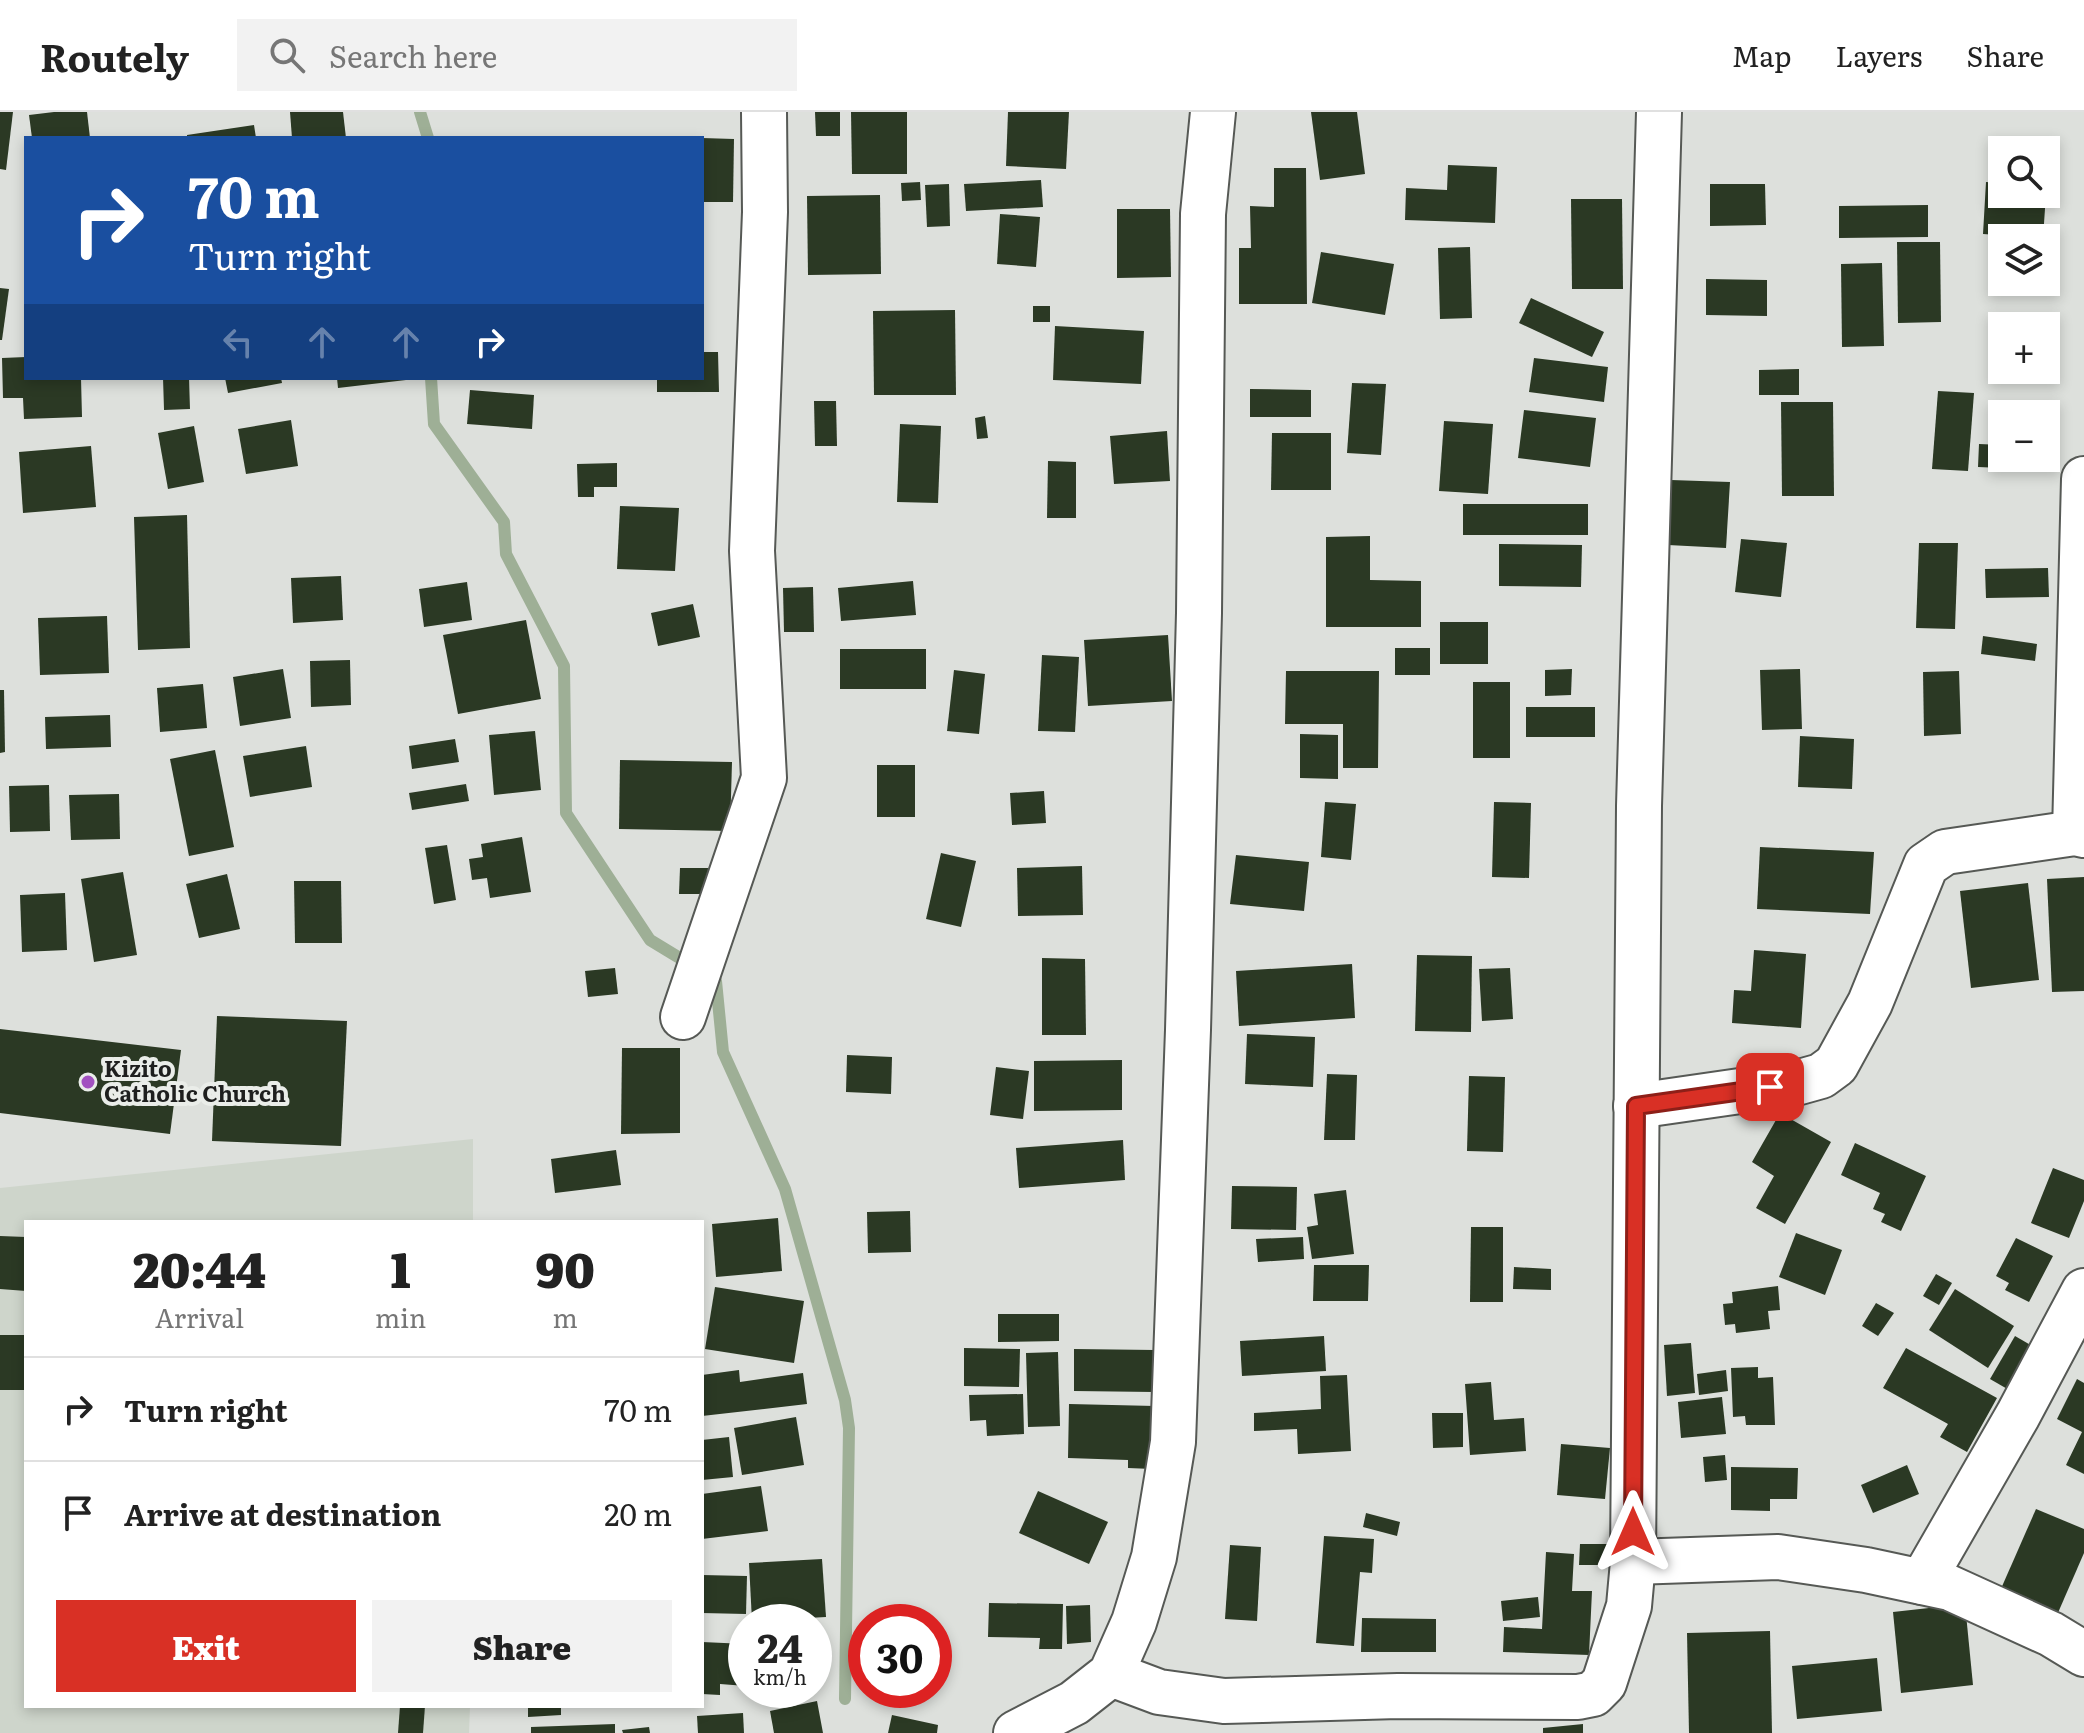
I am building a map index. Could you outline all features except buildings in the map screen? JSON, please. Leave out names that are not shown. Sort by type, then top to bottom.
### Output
[{"type":"street","points":[[683,1017],[764,778],[752,551],[765,212],[764,112]]},
{"type":"street","points":[[1016,1733],[1074,1703],[1111,1674],[1134,1622],[1154,1557],[1173,1442],[1199,613],[1203,214],[1213,112]]},
{"type":"street","points":[[1111,1674],[1159,1692],[1224,1701],[1398,1696],[1578,1697],[1593,1694],[1604,1683],[1629,1606],[1633,1562],[1639,806],[1659,112]]},
{"type":"street","points":[[1636,1106],[1796,1083],[1821,1076],[1836,1065],[1870,1003],[1926,865],[1945,852],[2079,834],[2084,479]]},
{"type":"street","points":[[1922,1582],[2018,1415],[2084,1291]]},
{"type":"street","points":[[1633,1562],[1778,1557],[1866,1570],[1950,1588],[2051,1634],[2084,1654]]},
{"type":"shaded area","points":[[473,1139],[473,1220],[24,1220],[24,1708],[470,1708],[469,1733],[0,1733],[0,1188]]},
{"type":"waterway","points":[[420,112],[427,136]]},
{"type":"waterway","points":[[431,380],[434,424],[504,522],[506,554],[564,666],[566,813],[650,940],[678,957]]},
{"type":"waterway","points":[[716,981],[723,1052],[785,1189],[845,1400],[849,1428],[845,1699]]},
{"type":"place","name":"Kizito Catholic Church","points":[[88,1082]]},
{"type":"route","points":[[1633,1532],[1636,1106],[1770,1087]]}]
